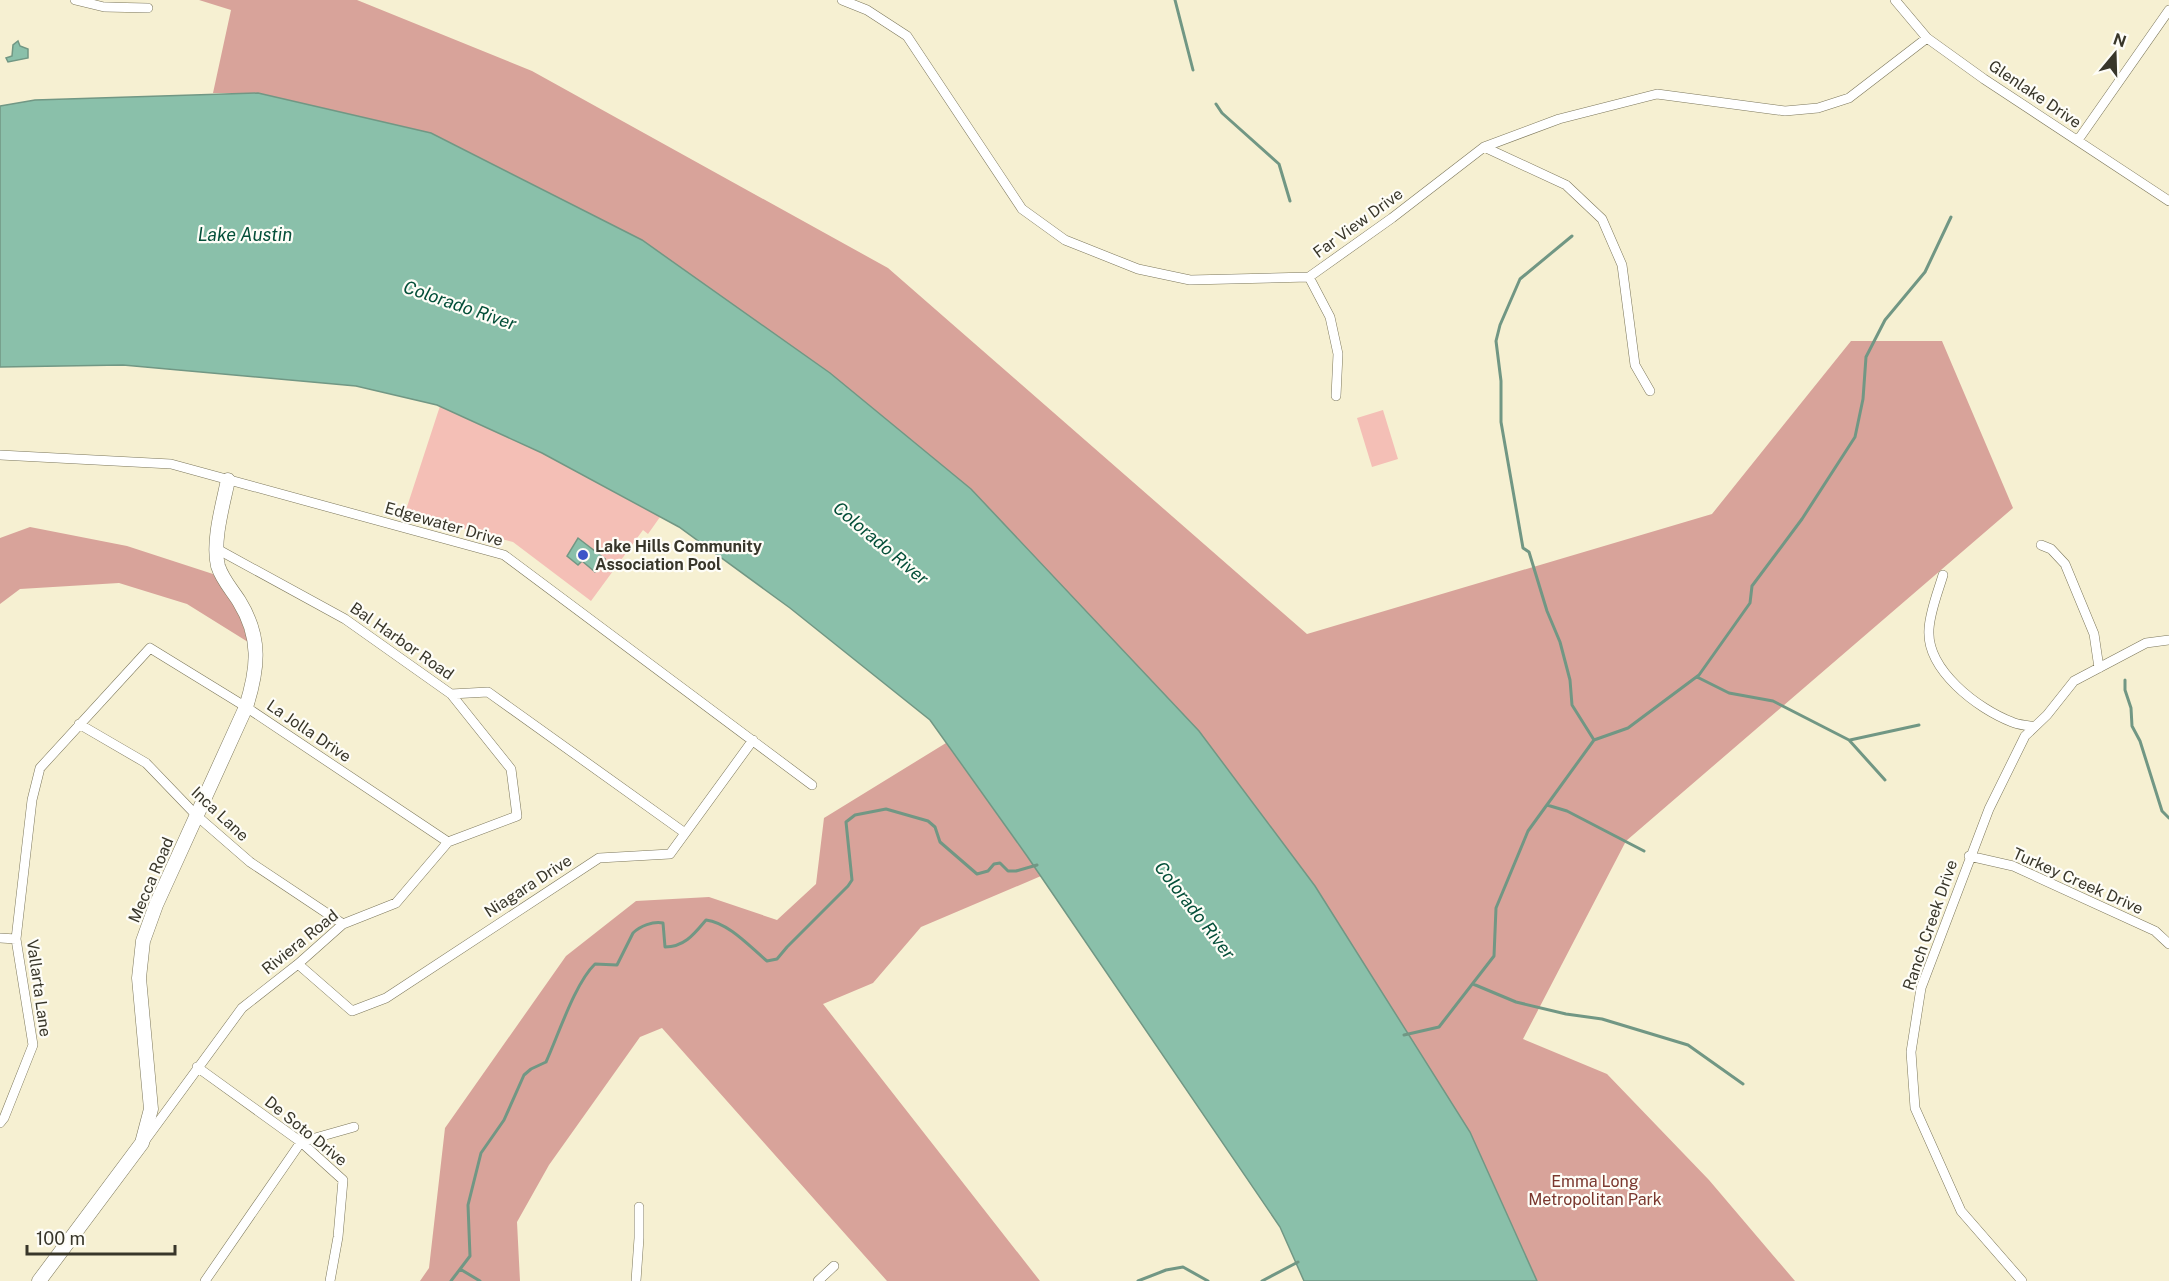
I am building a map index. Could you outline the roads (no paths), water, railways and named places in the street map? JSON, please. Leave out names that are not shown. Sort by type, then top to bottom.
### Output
[{"type":"street","points":[[75,0],[104,7],[148,8]]},
{"type":"street","name":"Far View Drive","points":[[842,0],[867,10],[907,36],[1022,209],[1065,240],[1138,269],[1190,280],[1310,277],[1392,218],[1484,147],[1559,119],[1657,94],[1785,111],[1818,108],[1849,98],[1927,38]]},
{"type":"street","name":"Glenlake Drive","points":[[1895,0],[1927,38],[2169,201]]},
{"type":"street","points":[[2078,140],[2169,10]]},
{"type":"street","points":[[1484,147],[1566,185],[1602,219],[1622,265],[1635,365],[1650,391]]},
{"type":"street","points":[[1310,277],[1330,317],[1338,354],[1336,396]]},
{"type":"street","name":"Edgewater Drive","points":[[0,455],[171,464],[504,555],[812,785]]},
{"type":"street","name":"Mecca Road","points":[[39,1281],[142,1143],[148,1125],[151,1092],[139,978],[140,959],[148,922],[246,707],[254,680],[257,664],[249,623],[218,566],[217,549],[228,480]]},
{"type":"street","points":[[2041,545],[2051,549],[2065,564],[2094,634],[2099,668]]},
{"type":"street","name":"Bal Harbor Road","points":[[217,549],[345,619],[451,694],[488,692],[685,833]]},
{"type":"street","points":[[1942,575],[1929,631],[1932,649],[1947,677],[1980,704],[2014,723],[2034,727]]},
{"type":"street","name":"Ranch Creek Drive","points":[[2022,1281],[1961,1211],[1915,1108],[1911,1052],[1921,988],[1969,856],[1994,798],[2025,736],[2047,715],[2074,681],[2146,643],[2169,640]]},
{"type":"street","name":"La Jolla Drive","points":[[150,648],[246,707],[448,842]]},
{"type":"street","name":"Vallarta Lane","points":[[0,1123],[33,1045],[16,939],[32,800],[40,768],[150,648]]},
{"type":"street","name":"Riviera Road","points":[[142,1143],[242,1008],[298,964],[343,924],[396,903],[448,842],[517,816],[511,769],[451,694]]},
{"type":"street","name":"Inca Lane","points":[[79,724],[146,763],[197,816],[250,862],[343,924]]},
{"type":"street","name":"Niagara Drive","points":[[298,964],[352,1011],[386,998],[599,858],[670,854],[753,740]]},
{"type":"street","name":"Turkey Creek Drive","points":[[1969,856],[2013,866],[2155,932],[2169,944]]},
{"type":"street","points":[[0,938],[16,939]]},
{"type":"street","name":"De Soto Drive","points":[[197,1067],[301,1142],[343,1180],[338,1237],[330,1281]]},
{"type":"street","points":[[205,1281],[301,1142],[354,1127]]},
{"type":"street","points":[[636,1281],[639,1207]]},
{"type":"street","points":[[818,1281],[834,1266]]},
{"type":"water","points":[[18,41],[20,46],[28,49],[28,58],[8,62],[6,58],[12,56],[13,45]]},
{"type":"water","name":"Lake Austin","points":[[258,93],[431,133],[642,240],[830,373],[971,489],[1199,731],[1315,886],[1470,1132],[1537,1281],[1304,1281],[1280,1227],[1027,856],[930,720],[790,608],[679,527],[542,453],[437,405],[356,386],[123,365],[0,367],[0,106],[35,100]]},
{"type":"water","name":"Lake Hills Community Association Pool","points":[[578,538],[605,559],[595,572],[582,561],[578,565],[567,556]]},
{"type":"waterway","points":[[1175,0],[1193,70]]},
{"type":"waterway","points":[[1216,104],[1222,113],[1279,164],[1290,201]]},
{"type":"waterway","points":[[1404,1035],[1439,1027],[1494,956],[1496,908],[1528,831],[1594,740],[1628,728],[1699,675],[1750,603],[1752,586],[1802,519],[1855,437],[1863,399],[1866,357],[1885,320],[1925,272],[1951,217]]},
{"type":"waterway","points":[[1572,236],[1520,279],[1500,325],[1496,341],[1501,381],[1501,422],[1523,548],[1529,552],[1547,611],[1560,642],[1570,680],[1572,705],[1594,740]]},
{"type":"waterway","points":[[1697,677],[1729,693],[1773,701],[1849,740],[1885,780]]},
{"type":"waterway","points":[[2125,680],[2132,726],[2140,741],[2162,811],[2169,818]]},
{"type":"waterway","points":[[1850,740],[1919,725]]},
{"type":"waterway","points":[[1547,805],[1567,811],[1644,851]]},
{"type":"waterway","points":[[451,1281],[470,1256],[468,1205],[481,1153],[504,1120],[524,1075],[546,1062],[574,997],[588,973],[595,964],[617,965],[636,930],[651,923],[663,923],[665,947],[684,942],[706,920],[731,931],[767,961],[777,959],[852,880],[846,822],[855,815],[886,809],[928,821],[935,827],[940,842],[977,874],[988,871],[994,864],[1000,863],[1008,871],[1037,865]]},
{"type":"waterway","points":[[1473,984],[1516,1002],[1566,1014],[1602,1019],[1688,1045],[1743,1084]]},
{"type":"waterway","points":[[1262,1281],[1298,1262]]},
{"type":"waterway","points":[[1138,1281],[1166,1270],[1183,1267],[1208,1281]]},
{"type":"waterway","points":[[460,1269],[480,1281]]},
{"type":"place","name":"Lake Hills Community Association Pool","points":[[583,555]]},
{"type":"water label","name":"Colorado River","points":[[460,305]]},
{"type":"water label","name":"Colorado River","points":[[881,543]]},
{"type":"water label","name":"Colorado River","points":[[1195,910]]},
{"type":"park label","name":"Emma Long Metropolitan Park","points":[[1595,1190]]}]
